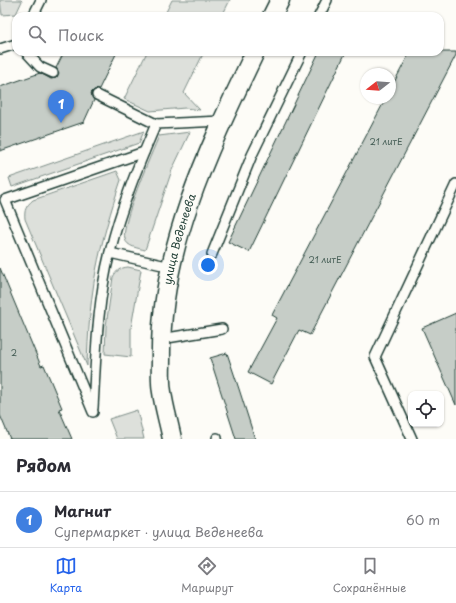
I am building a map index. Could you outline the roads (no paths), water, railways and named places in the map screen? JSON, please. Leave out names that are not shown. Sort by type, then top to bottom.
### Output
[{"type":"street","points":[[274,12],[280,0]]},
{"type":"street","name":"улица Веденеева","points":[[172,439],[161,391],[161,339],[163,311],[171,267],[190,200],[222,121],[253,56]]},
{"type":"lane","points":[[35,12],[41,0]]},
{"type":"lane","points":[[321,12],[327,0]]},
{"type":"lane","points":[[0,49],[12,45]]},
{"type":"lane","points":[[30,56],[40,67],[53,73]]},
{"type":"lane","points":[[212,254],[252,155],[300,56]]},
{"type":"lane","points":[[97,95],[156,124],[222,121]]},
{"type":"lane","points":[[144,152],[5,200],[93,412],[96,336],[110,253],[121,212],[156,124]]},
{"type":"lane","points":[[412,439],[375,357],[456,184]]},
{"type":"lane","points":[[110,253],[171,267]]},
{"type":"lane","points":[[161,339],[222,330]]},
{"type":"place","name":"Магнит","points":[[61,123]]}]
